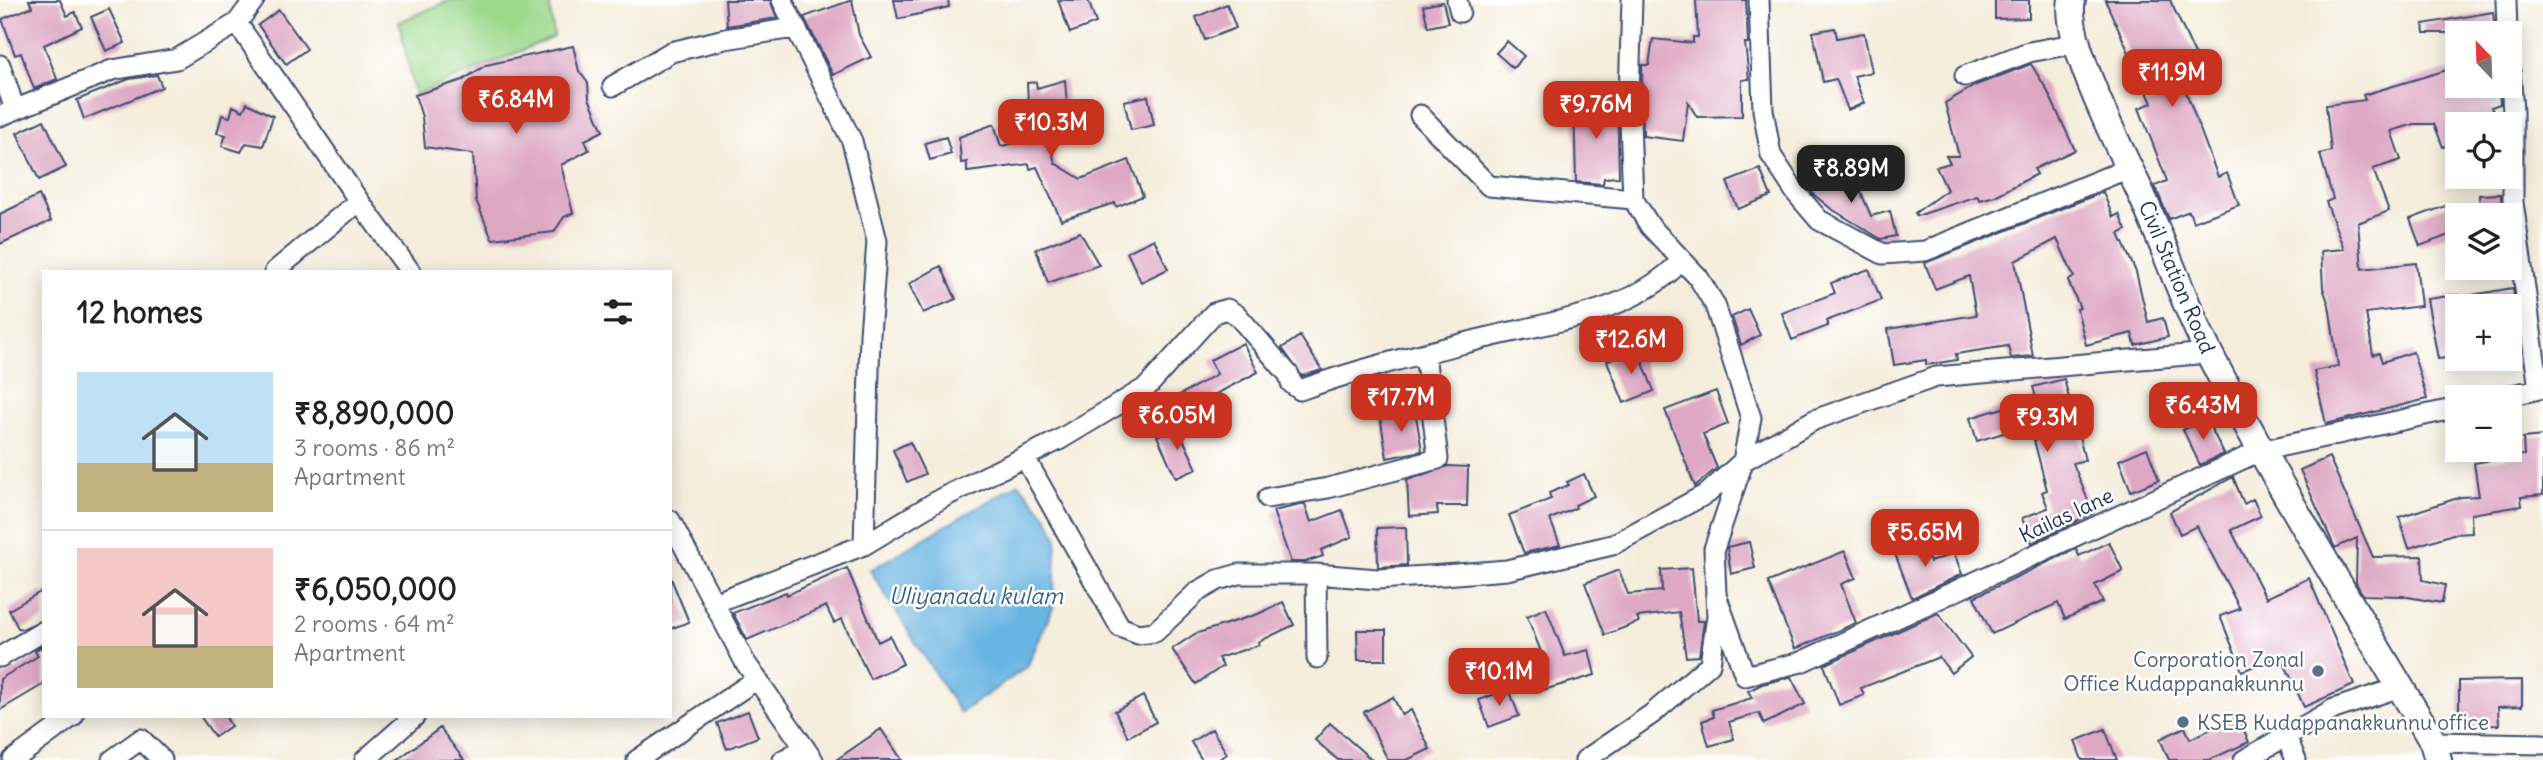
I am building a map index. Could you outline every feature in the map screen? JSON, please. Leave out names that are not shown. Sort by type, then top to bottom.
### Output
[{"type":"main road","name":"Civil Station Road","points":[[2072,0],[2073,29],[2106,124],[2129,168],[2209,354],[2260,451],[2435,751]]},
{"type":"street","points":[[0,65],[7,113],[113,70],[177,59],[237,23],[254,0]]},
{"type":"street","points":[[782,0],[852,141],[877,241],[870,335],[864,545]]},
{"type":"street","points":[[1586,760],[1652,714],[1710,664],[1717,616],[1714,549],[1743,461],[1751,418],[1715,304],[1698,277],[1650,226],[1633,199],[1629,95],[1632,0]]},
{"type":"street","points":[[1759,0],[1763,110],[1771,155],[1796,193],[1819,220],[1883,254],[1925,251],[2129,168]]},
{"type":"street","points":[[2506,0],[2507,21]]},
{"type":"street","points":[[237,23],[409,270]]},
{"type":"street","points":[[613,86],[671,52],[725,38],[794,28]]},
{"type":"street","points":[[1965,76],[2029,52],[2079,43]]},
{"type":"street","points":[[2511,98],[2513,202],[2541,388],[2522,393]]},
{"type":"street","points":[[1420,115],[1489,186],[1633,199]]},
{"type":"street","points":[[276,270],[359,201]]},
{"type":"street","points":[[714,603],[864,545],[942,498],[1025,458],[1147,387],[1214,313],[1227,309],[1237,315],[1289,375],[1291,383],[1300,390],[1425,354],[1541,327],[1615,304],[1668,275],[1682,260]]},
{"type":"street","points":[[1268,498],[1328,488],[1438,459],[1425,354]]},
{"type":"street","points":[[1025,458],[1120,627],[1138,634],[1156,632],[1197,592],[1218,580],[1259,572],[1377,579],[1507,570],[1612,545],[1708,493],[1743,461],[1814,420],[1936,377],[2209,354]]},
{"type":"street","name":"Kailas lane","points":[[1716,595],[1745,676],[1790,664],[2260,451],[2445,411]]},
{"type":"street","points":[[672,529],[745,662],[809,754],[783,760]]},
{"type":"street","points":[[1316,574],[1317,658]]},
{"type":"street","points":[[0,657],[42,632]]},
{"type":"street","points":[[637,760],[757,679]]},
{"type":"street","points":[[2244,760],[2334,709],[2400,687]]},
{"type":"street","points":[[13,760],[70,718]]},
{"type":"street","points":[[365,760],[413,718]]},
{"type":"street","points":[[2286,736],[2297,760]]},
{"type":"street","points":[[112,760],[141,738],[162,760]]},
{"type":"street","points":[[2435,751],[2543,744]]},
{"type":"green space","points":[[451,0],[549,0],[554,37],[415,95],[399,22]]},
{"type":"water","name":"Uliyanadu kulam","points":[[1019,483],[1048,518],[1057,538],[1053,608],[1027,667],[960,713],[870,570]]},
{"type":"building","points":[[29,0],[60,0],[67,16],[75,12],[82,27],[44,45],[57,79],[34,89],[21,53],[15,55],[2,19],[32,7]]},
{"type":"building","points":[[725,0],[770,0],[777,18],[727,26]]},
{"type":"building","points":[[852,0],[859,35],[871,57],[833,75],[804,17]]},
{"type":"building","points":[[894,0],[948,0],[949,7],[898,19]]},
{"type":"building","points":[[1058,0],[1088,0],[1096,23],[1070,33]]},
{"type":"building","points":[[1696,0],[1746,0],[1748,43],[1745,43],[1749,79],[1742,80],[1742,116],[1697,117],[1688,102],[1683,141],[1643,136],[1642,65],[1649,65],[1653,39],[1693,43],[1693,37],[1698,37]]},
{"type":"building","points":[[1995,0],[2029,0],[2029,18],[1995,19]]},
{"type":"building","points":[[2105,0],[2170,0],[2197,59],[2177,68],[2218,177],[2227,173],[2239,205],[2193,222],[2189,211],[2169,219],[2155,186],[2167,181],[2139,108],[2152,103]]},
{"type":"building","points":[[1443,2],[1448,23],[1428,27],[1423,6]]},
{"type":"building","points":[[1227,4],[1236,28],[1205,40],[1196,17]]},
{"type":"building","points":[[109,9],[125,43],[106,51],[91,17]]},
{"type":"building","points":[[279,10],[307,49],[286,64],[258,25]]},
{"type":"building","points":[[2493,12],[2494,21],[2445,21],[2445,33],[2424,33],[2423,24]]},
{"type":"building","points":[[1835,28],[1837,38],[1864,33],[1872,72],[1854,76],[1864,103],[1848,110],[1836,79],[1823,82],[1813,32]]},
{"type":"building","points":[[1507,41],[1524,56],[1513,68],[1496,53]]},
{"type":"building","points":[[573,46],[579,71],[588,83],[589,98],[603,131],[585,140],[589,150],[561,165],[573,213],[564,217],[554,232],[492,239],[476,200],[473,154],[425,147],[422,117],[415,95],[463,80],[486,65]]},
{"type":"building","points":[[2031,64],[2047,90],[2075,150],[2034,169],[2037,174],[1995,196],[1980,200],[1977,196],[1917,216],[1915,213],[1947,190],[1936,167],[1950,163],[1946,156],[1959,156],[1945,103],[1976,85]]},
{"type":"building","points":[[2445,71],[2445,98],[2500,98],[2500,104],[2491,107],[2493,112],[2445,112],[2443,147],[2434,124],[2415,124],[2391,131],[2401,160],[2373,169],[2389,211],[2358,223],[2362,269],[2416,263],[2421,306],[2366,313],[2373,355],[2379,353],[2382,362],[2413,352],[2427,399],[2326,424],[2314,371],[2338,366],[2329,305],[2323,288],[2321,251],[2344,249],[2326,202],[2333,199],[2320,154],[2331,151],[2326,105],[2365,100],[2363,95]]},
{"type":"building","points":[[157,75],[162,87],[84,119],[77,100],[129,79]]},
{"type":"building","points":[[1065,80],[1068,119],[1045,123],[1055,163],[1081,179],[1129,160],[1143,196],[1116,207],[1115,203],[1061,220],[1037,167],[1030,169],[1029,164],[967,172],[967,162],[961,163],[959,137],[994,124],[1001,146],[1030,140],[1027,83],[1036,82],[1037,88]]},
{"type":"building","points":[[1148,96],[1154,125],[1131,130],[1124,101]]},
{"type":"building","points":[[1617,100],[1619,177],[1604,178],[1603,184],[1576,182],[1574,103]]},
{"type":"building","points":[[247,103],[273,116],[263,146],[246,143],[241,152],[222,146],[226,135],[217,133],[222,115],[230,117],[233,106],[243,111]]},
{"type":"building","points":[[44,120],[66,167],[39,180],[17,133]]},
{"type":"building","points":[[946,137],[951,154],[930,160],[925,143]]},
{"type":"building","points":[[1760,169],[1771,196],[1738,209],[1727,182]]},
{"type":"building","points":[[1805,178],[1855,178],[1871,216],[1890,211],[1896,236],[1881,239],[1830,208],[1813,194]]},
{"type":"building","points":[[2103,192],[2113,217],[2119,214],[2126,230],[2119,234],[2136,272],[2148,322],[2163,318],[2168,337],[2135,345],[2132,333],[2086,345],[2077,309],[2080,308],[2068,281],[2074,277],[2057,239],[2015,261],[2033,356],[2011,358],[2008,346],[1956,354],[1957,360],[1926,365],[1926,360],[1894,365],[1888,329],[1976,315],[1969,276],[1935,289],[1925,263]]},
{"type":"building","points":[[2501,194],[2501,203],[2479,203],[2479,195]]},
{"type":"building","points":[[39,195],[51,221],[0,244],[0,214]]},
{"type":"building","points":[[2445,206],[2445,237],[2420,246],[2410,219]]},
{"type":"building","points":[[1080,232],[1099,265],[1048,283],[1036,249]]},
{"type":"building","points":[[1154,239],[1168,269],[1141,282],[1127,252]]},
{"type":"building","points":[[941,266],[956,299],[923,313],[909,284]]},
{"type":"building","points":[[1869,269],[1881,300],[1826,321],[1828,326],[1792,340],[1782,313],[1835,293],[1831,283]]},
{"type":"building","points":[[2513,288],[2514,294],[2478,294]]},
{"type":"building","points":[[2445,297],[2445,358],[2438,359],[2427,299]]},
{"type":"building","points":[[1748,309],[1760,335],[1741,345],[1732,317]]},
{"type":"building","points":[[1300,336],[1322,370],[1302,376],[1282,348]]},
{"type":"building","points":[[1243,343],[1258,372],[1214,395],[1220,405],[1183,426],[1169,401],[1217,374],[1210,360]]},
{"type":"building","points":[[1637,348],[1654,391],[1624,403],[1607,361]]},
{"type":"building","points":[[2064,379],[2085,460],[2073,463],[2093,513],[2032,543],[2022,518],[2048,508],[2042,492],[2047,490],[2030,425],[1977,441],[1970,418],[2036,398],[2033,387]]},
{"type":"building","points":[[1716,391],[1728,424],[1703,434],[1717,468],[1695,486],[1665,410]]},
{"type":"building","points":[[1415,410],[1422,451],[1387,458],[1380,416]]},
{"type":"building","points":[[2206,418],[2224,454],[2200,465],[2183,430]]},
{"type":"building","points":[[1177,426],[1197,469],[1176,478],[1157,436]]},
{"type":"building","points":[[2543,436],[2543,495],[2521,497],[2522,506],[2471,514],[2472,533],[2453,534],[2409,548],[2399,517],[2461,497],[2479,496],[2474,463],[2522,462],[2523,438]]},
{"type":"building","points":[[910,442],[925,474],[907,482],[893,450]]},
{"type":"building","points":[[2147,448],[2159,480],[2131,491],[2119,460]]},
{"type":"building","points":[[2329,457],[2373,557],[2422,556],[2423,580],[2445,585],[2442,603],[2402,596],[2363,595],[2356,583],[2357,538],[2335,548],[2300,470]]},
{"type":"building","points":[[1448,466],[1468,467],[1467,506],[1437,506],[1438,514],[1409,516],[1407,480]]},
{"type":"building","points":[[1584,474],[1594,496],[1575,505],[1576,508],[1550,519],[1560,545],[1524,553],[1509,515],[1551,499],[1549,493],[1569,485],[1567,482]]},
{"type":"building","points":[[2233,477],[2244,504],[2253,499],[2261,516],[2231,530],[2266,598],[2309,578],[2354,685],[2304,707],[2281,656],[2242,671],[2220,616],[2240,609],[2197,526],[2180,534],[2170,512]]},
{"type":"building","points":[[1305,504],[1311,522],[1342,510],[1352,537],[1321,550],[1323,556],[1305,562],[1291,562],[1273,511]]},
{"type":"building","points":[[1406,527],[1407,565],[1378,567],[1377,528]]},
{"type":"building","points":[[1921,541],[1930,562],[1954,553],[1962,574],[1912,598],[1894,551]]},
{"type":"building","points":[[1749,542],[1755,568],[1731,574],[1727,547]]},
{"type":"building","points":[[2109,542],[2123,571],[2095,585],[2103,602],[2065,619],[2058,603],[1992,634],[1974,597],[2076,549],[2079,556]]},
{"type":"building","points":[[1845,551],[1856,578],[1841,584],[1856,623],[1795,649],[1768,582]]},
{"type":"building","points":[[847,568],[878,642],[890,636],[903,664],[870,679],[842,619],[834,623],[826,606],[747,640],[733,613],[786,592],[787,595]]},
{"type":"building","points":[[1692,568],[1697,621],[1704,621],[1699,656],[1686,657],[1679,612],[1637,617],[1639,622],[1605,635],[1585,583],[1619,570],[1628,594],[1662,591],[1661,570]]},
{"type":"building","points":[[672,581],[689,622],[672,628]]},
{"type":"building","points":[[42,591],[42,620],[22,629],[18,628],[9,610]]},
{"type":"building","points":[[1283,602],[1294,625],[1258,642],[1259,645],[1218,658],[1223,666],[1196,684],[1172,649],[1195,634],[1258,614]]},
{"type":"building","points":[[1546,608],[1565,656],[1589,650],[1595,675],[1540,691],[1531,667],[1545,662],[1527,616]]},
{"type":"building","points":[[1938,613],[1971,657],[1951,673],[1939,657],[1861,688],[1864,695],[1839,705],[1824,665]]},
{"type":"building","points":[[1357,630],[1386,630],[1386,660],[1358,660]]},
{"type":"building","points":[[42,646],[42,685],[0,710],[0,679],[38,656],[35,651]]},
{"type":"building","points":[[1791,677],[1805,704],[1764,724],[1759,713],[1729,722],[1734,739],[1709,746],[1702,721],[1714,717],[1712,710],[1752,698],[1748,691],[1762,684]]},
{"type":"building","points":[[2522,680],[2522,706],[2498,707],[2499,725],[2459,726],[2459,681]]},
{"type":"building","points":[[1509,689],[1519,716],[1489,727],[1479,700]]},
{"type":"building","points":[[1143,696],[1156,722],[1128,737],[1115,711]]},
{"type":"building","points":[[1393,697],[1402,715],[1411,710],[1430,749],[1407,760],[1388,760],[1364,712]]},
{"type":"building","points":[[748,711],[758,737],[727,749],[717,723]]},
{"type":"building","points":[[2238,717],[2249,742],[2209,760],[2169,760],[2160,739],[2185,727],[2190,739]]},
{"type":"building","points":[[201,718],[226,718],[231,726],[215,737]]},
{"type":"building","points":[[1330,723],[1372,760],[1338,760],[1315,740]]},
{"type":"building","points":[[440,728],[464,760],[397,760]]},
{"type":"building","points":[[881,729],[902,760],[836,760]]},
{"type":"building","points":[[1212,729],[1227,754],[1218,760],[1202,760],[1191,742]]},
{"type":"building","points":[[2105,729],[2117,760],[2082,760],[2075,741]]},
{"type":"place","name":"Corporation Zonal Office Kudappanakkunnu","points":[[2318,671]]},
{"type":"place","name":"KSEB Kudappanakkunnu office","points":[[2183,722]]}]
